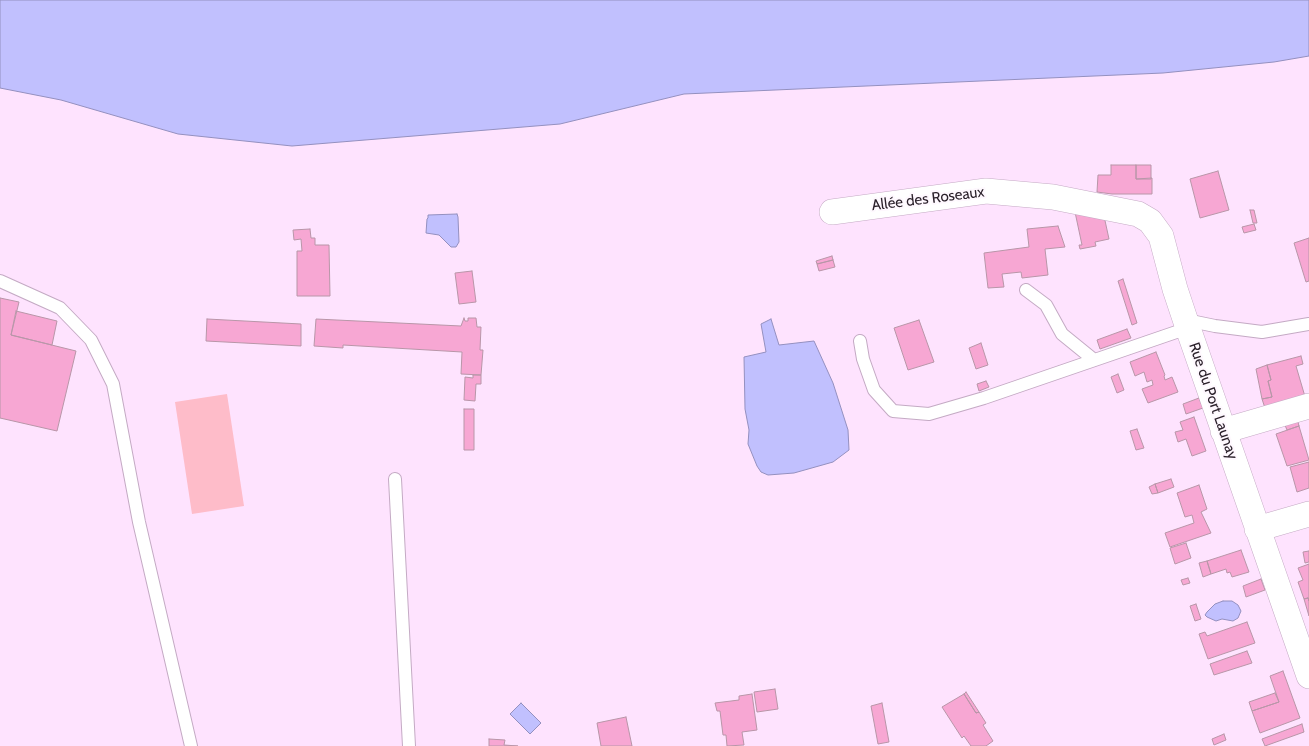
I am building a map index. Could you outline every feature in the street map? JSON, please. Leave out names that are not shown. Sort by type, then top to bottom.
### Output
[{"type":"street","name":"Allée des Roseaux","points":[[832,212],[986,190],[1053,197]]},
{"type":"street","name":"Rue du Port Launay","points":[[1053,197],[1138,214],[1150,221],[1161,236],[1187,324],[1309,676]]},
{"type":"street","points":[[1223,431],[1309,406]]},
{"type":"street","points":[[1257,528],[1309,514]]},
{"type":"lane","points":[[0,281],[60,308],[91,340],[113,384],[139,522],[191,746]]},
{"type":"lane","points":[[1026,290],[1046,305],[1062,334],[1094,360]]},
{"type":"lane","points":[[860,342],[863,359],[874,390],[893,411],[929,414],[984,398],[1094,360],[1187,324],[1262,332],[1309,324]]},
{"type":"lane","points":[[395,479],[409,746]]},
{"type":"shaded area","points":[[227,394],[244,506],[192,514],[175,402]]},
{"type":"water","points":[[0,0],[1309,0],[1309,56],[1274,62],[1163,73],[684,94],[560,124],[292,146],[178,134],[61,100],[0,88]]},
{"type":"water","points":[[457,214],[459,242],[456,247],[451,247],[439,235],[426,233],[428,215]]},
{"type":"water","points":[[771,319],[779,345],[814,341],[833,383],[848,430],[849,450],[833,462],[794,473],[768,475],[761,472],[757,466],[748,444],[749,430],[745,409],[744,357],[766,352],[761,324]]},
{"type":"water","points":[[1223,601],[1232,601],[1238,605],[1241,611],[1238,618],[1233,621],[1222,619],[1216,621],[1205,615],[1215,604]]},
{"type":"water","points":[[521,703],[541,723],[530,734],[510,714]]},
{"type":"building","points":[[1111,165],[1136,165],[1136,179],[1152,178],[1152,194],[1097,192],[1098,175],[1111,175]]},
{"type":"building","points":[[1136,165],[1151,165],[1151,179],[1136,179]]},
{"type":"building","points":[[1218,171],[1229,210],[1200,218],[1190,179]]},
{"type":"building","points":[[1250,210],[1254,210],[1257,223],[1253,223]]},
{"type":"building","points":[[1075,212],[1104,216],[1109,239],[1095,242],[1096,246],[1080,249],[1079,245],[1082,245]]},
{"type":"building","points":[[1254,224],[1256,230],[1244,233],[1242,227]]},
{"type":"building","points":[[1058,226],[1065,247],[1045,249],[1048,275],[1022,278],[1021,272],[1002,274],[1004,287],[988,288],[984,253],[1029,247],[1027,229]]},
{"type":"building","points":[[310,229],[311,238],[315,238],[315,245],[329,245],[330,296],[297,296],[297,251],[302,251],[301,239],[294,240],[293,230]]},
{"type":"building","points":[[1309,238],[1309,281],[1306,282],[1294,243]]},
{"type":"building","points":[[832,256],[833,260],[817,264],[816,261]]},
{"type":"building","points":[[833,260],[835,267],[819,271],[817,264]]},
{"type":"building","points":[[472,271],[476,302],[459,304],[455,273]]},
{"type":"building","points":[[1123,279],[1137,323],[1132,325],[1118,281]]},
{"type":"building","points":[[0,298],[19,302],[11,335],[76,351],[57,431],[0,418]]},
{"type":"building","points":[[16,311],[57,321],[52,345],[11,335]]},
{"type":"building","points":[[464,318],[465,321],[468,321],[468,318],[476,318],[477,327],[481,327],[480,350],[483,350],[481,375],[461,374],[462,352],[343,345],[343,348],[314,346],[316,319],[461,326]]},
{"type":"building","points":[[207,319],[301,324],[301,346],[206,341]]},
{"type":"building","points":[[919,320],[934,362],[908,370],[894,328]]},
{"type":"building","points":[[1127,329],[1131,338],[1100,349],[1097,340]]},
{"type":"building","points":[[981,343],[988,365],[976,369],[969,348]]},
{"type":"building","points":[[1156,352],[1165,375],[1165,380],[1172,377],[1178,392],[1148,403],[1142,389],[1153,385],[1152,380],[1147,382],[1144,372],[1135,376],[1130,362]]},
{"type":"building","points":[[1301,356],[1303,364],[1296,366],[1306,400],[1266,411],[1262,399],[1272,397],[1268,381],[1271,380],[1267,365]]},
{"type":"building","points":[[1267,365],[1271,380],[1268,381],[1272,397],[1262,399],[1256,369]]},
{"type":"building","points":[[1118,374],[1124,390],[1117,393],[1111,377]]},
{"type":"building","points":[[473,375],[481,375],[481,384],[476,384],[475,401],[464,400],[465,377],[473,378]]},
{"type":"building","points":[[986,381],[989,387],[979,391],[977,384]]},
{"type":"building","points":[[1199,398],[1203,408],[1186,414],[1183,404]]},
{"type":"building","points":[[464,409],[474,409],[474,450],[464,450]]},
{"type":"building","points":[[1296,414],[1299,426],[1287,430],[1282,418]]},
{"type":"building","points":[[1194,417],[1206,451],[1192,456],[1186,439],[1178,442],[1175,432],[1183,430],[1180,422]]},
{"type":"building","points":[[1299,426],[1309,460],[1287,466],[1276,434]]},
{"type":"building","points":[[1137,429],[1144,448],[1136,450],[1130,431]]},
{"type":"building","points":[[1309,462],[1309,488],[1297,492],[1290,467]]},
{"type":"building","points":[[1171,479],[1174,487],[1158,493],[1155,484]]},
{"type":"building","points":[[1155,484],[1158,493],[1152,494],[1149,487]]},
{"type":"building","points":[[1199,485],[1207,509],[1201,512],[1211,533],[1170,547],[1165,533],[1194,523],[1192,515],[1185,517],[1177,493]]},
{"type":"building","points":[[1186,543],[1191,558],[1175,564],[1170,548]]},
{"type":"building","points":[[1241,550],[1249,572],[1232,577],[1230,572],[1227,573],[1226,569],[1211,574],[1207,561]]},
{"type":"building","points":[[1309,551],[1309,562],[1305,563],[1303,552]]},
{"type":"building","points":[[1207,561],[1211,574],[1203,577],[1199,563]]},
{"type":"building","points":[[1309,564],[1309,601],[1308,598],[1304,599],[1298,582],[1303,580],[1298,568]]},
{"type":"building","points":[[1188,578],[1190,583],[1183,585],[1181,580]]},
{"type":"building","points":[[1261,579],[1265,590],[1246,597],[1243,586]]},
{"type":"building","points":[[1308,598],[1309,601],[1309,616],[1304,599]]},
{"type":"building","points":[[1196,604],[1201,619],[1195,621],[1190,606]]},
{"type":"building","points":[[1247,622],[1255,643],[1208,659],[1199,634],[1205,632],[1207,636]]},
{"type":"building","points":[[1247,651],[1252,663],[1214,675],[1210,664]]},
{"type":"building","points":[[1283,671],[1300,718],[1260,733],[1252,711],[1279,702],[1270,676]]},
{"type":"building","points":[[775,689],[778,709],[757,712],[754,692]]},
{"type":"building","points":[[966,692],[979,712],[976,713],[964,694]]},
{"type":"building","points":[[1275,693],[1279,702],[1252,711],[1249,702]]},
{"type":"building","points":[[752,694],[757,730],[742,732],[744,745],[727,746],[726,735],[723,735],[720,711],[717,711],[715,703],[739,700],[739,696]]},
{"type":"building","points":[[964,694],[976,713],[979,712],[986,723],[983,725],[993,741],[986,746],[971,746],[964,736],[962,738],[942,707]]},
{"type":"building","points":[[882,703],[889,742],[878,744],[871,706]]},
{"type":"building","points":[[626,717],[632,746],[601,746],[597,723]]},
{"type":"building","points":[[1302,724],[1304,732],[1265,746],[1262,739]]},
{"type":"building","points":[[1224,734],[1226,740],[1214,745],[1212,739]]},
{"type":"building","points":[[489,739],[505,740],[504,745],[518,746],[489,746]]}]
